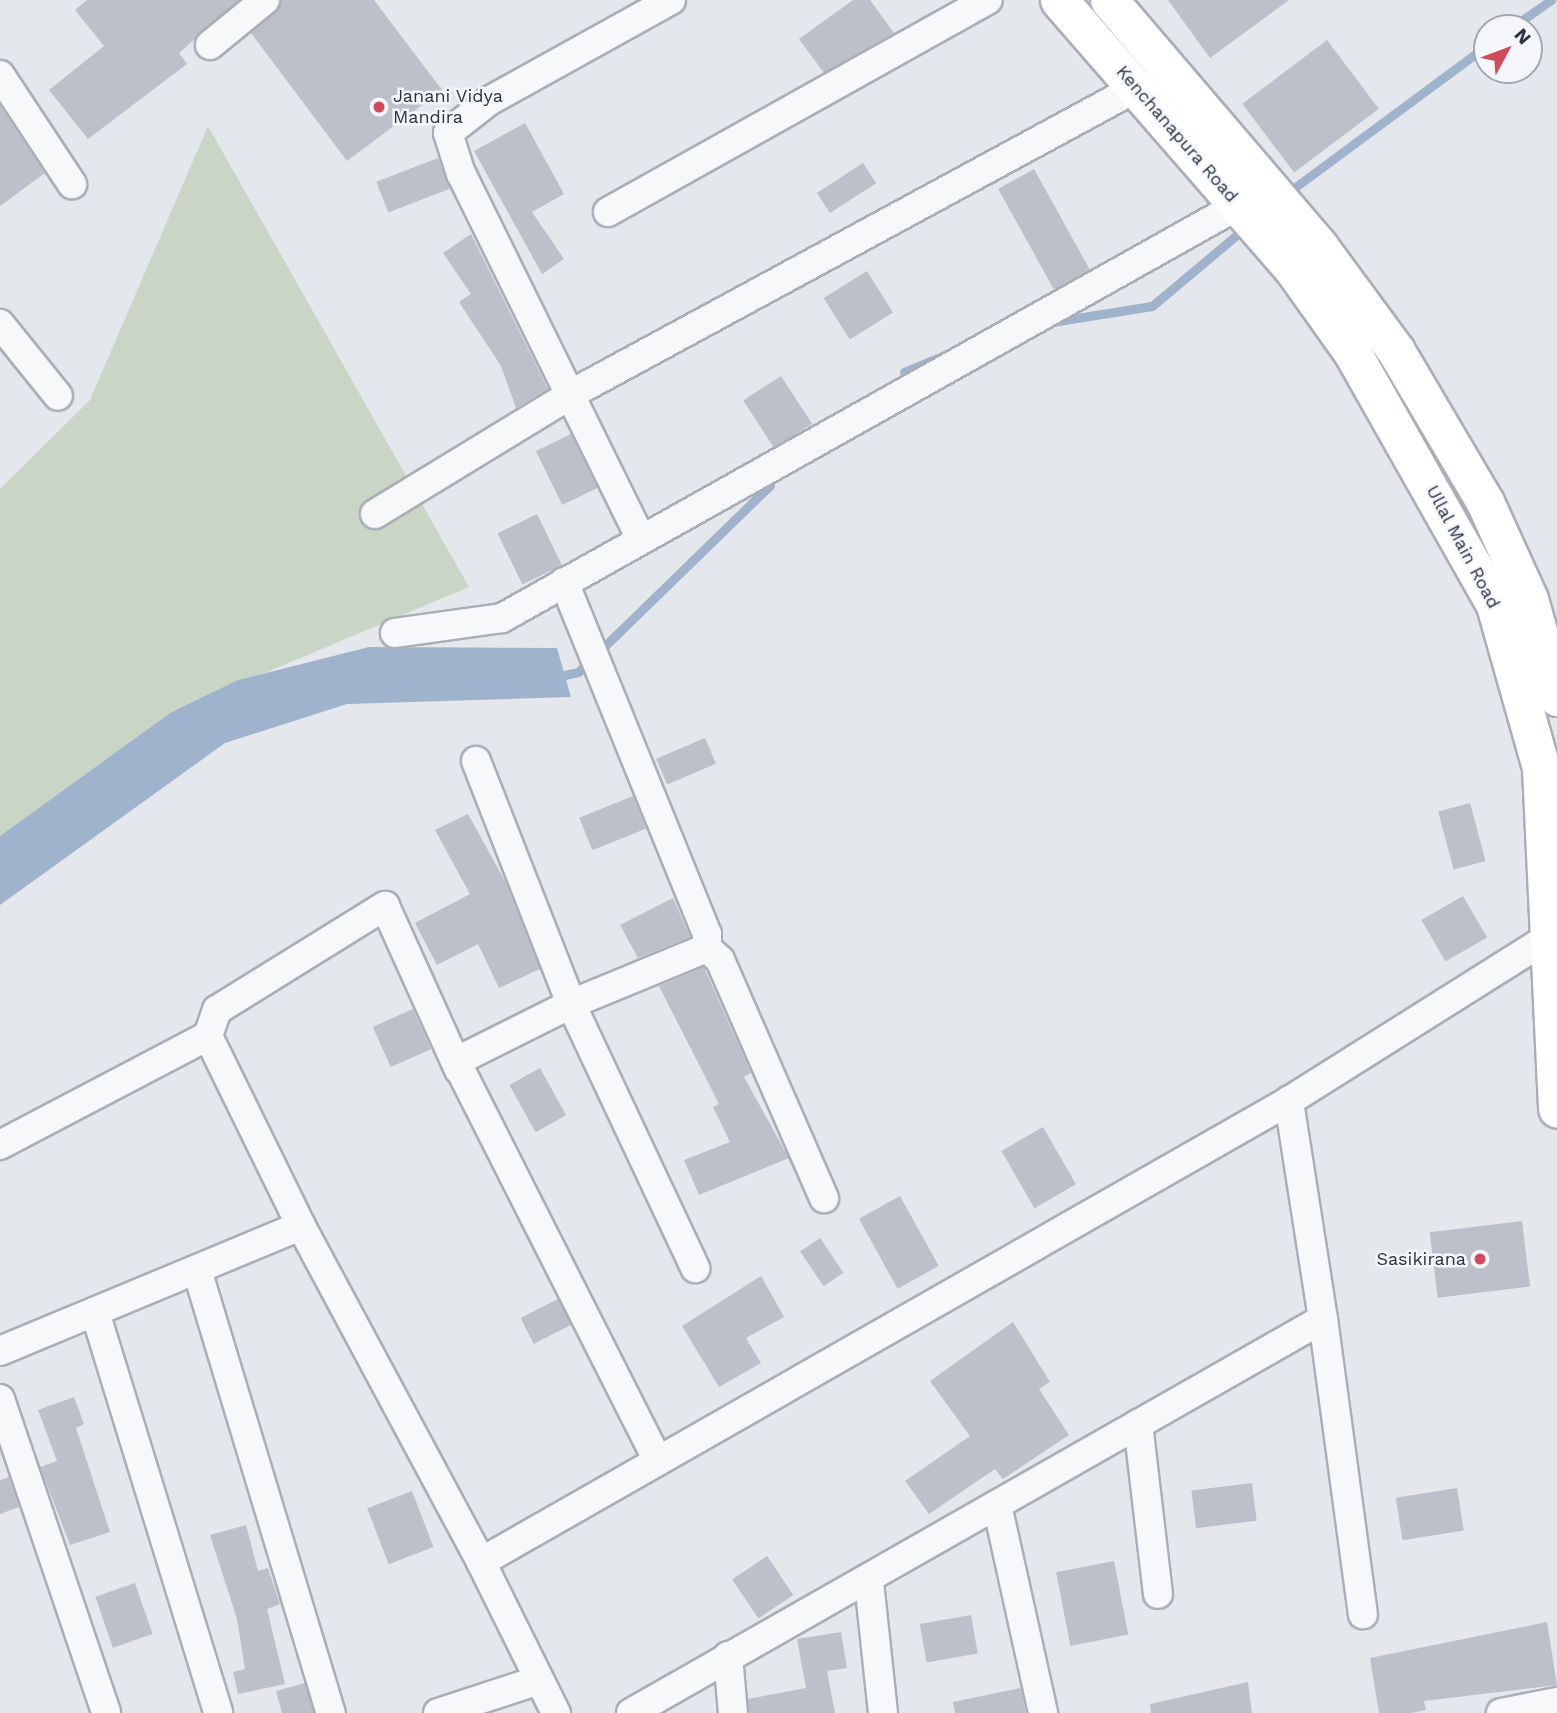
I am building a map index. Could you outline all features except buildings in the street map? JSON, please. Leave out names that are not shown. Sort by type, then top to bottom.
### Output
[{"type":"main road","points":[[1109,0],[1252,195]]},
{"type":"main road","name":"Kenchanapura Road","points":[[1061,1],[1136,88],[1252,195],[1306,258]]},
{"type":"main road","name":"Ullal Main Road","points":[[1306,258],[1352,352],[1422,471],[1495,605],[1542,666],[1557,698]]},
{"type":"main road","name":"Ullal Main Road","points":[[1542,666],[1541,768],[1551,935],[1557,1109]]},
{"type":"street","points":[[210,45],[265,0]]},
{"type":"street","points":[[608,212],[988,0]]},
{"type":"street","points":[[640,537],[573,393],[461,174],[448,133],[489,101],[659,3]]},
{"type":"street","points":[[0,75],[72,184]]},
{"type":"street","points":[[375,514],[573,393],[1136,88]]},
{"type":"street","points":[[395,633],[502,618],[640,537],[1252,195]]},
{"type":"street","points":[[0,324],[58,396]]},
{"type":"street","points":[[564,582],[707,934],[706,948]]},
{"type":"street","points":[[476,761],[571,1004],[695,1268]]},
{"type":"street","points":[[0,1145],[208,1036],[217,1010],[385,906],[459,1070],[658,1461]]},
{"type":"street","points":[[481,1562],[1289,1101],[1551,935]]},
{"type":"street","points":[[459,1070],[466,1057],[571,1004],[706,948]]},
{"type":"street","points":[[706,948],[720,960],[824,1198]]},
{"type":"street","points":[[208,1036],[301,1226],[481,1562],[556,1713]]},
{"type":"street","points":[[1289,1101],[1323,1320],[1363,1614]]},
{"type":"street","points":[[0,1351],[301,1226]]},
{"type":"street","points":[[197,1270],[331,1713]]},
{"type":"street","points":[[95,1312],[218,1713]]},
{"type":"street","points":[[631,1713],[729,1656],[869,1582],[1138,1424],[1323,1320]]},
{"type":"street","points":[[0,1399],[106,1713]]},
{"type":"street","points":[[1138,1424],[1158,1594]]},
{"type":"street","points":[[997,1506],[1043,1713]]},
{"type":"street","points":[[869,1582],[883,1713]]},
{"type":"street","points":[[729,1656],[733,1713]]},
{"type":"street","points":[[438,1713],[539,1680]]},
{"type":"street","points":[[1501,1713],[1557,1702]]},
{"type":"green space","points":[[208,126],[469,587],[170,713],[0,836],[0,489],[90,400]]},
{"type":"water","points":[[369,647],[557,648],[571,697],[347,704],[225,743],[0,905],[0,836],[170,713],[238,680]]},
{"type":"waterway","points":[[1531,14],[1551,0]]},
{"type":"waterway","points":[[1286,194],[1473,55]]},
{"type":"waterway","points":[[1052,322],[1152,306],[1246,227]]},
{"type":"waterway","points":[[904,372],[945,355]]},
{"type":"waterway","points":[[555,677],[578,672],[770,485]]},
{"type":"place","name":"Janani Vidya Mandira","points":[[379,107]]},
{"type":"place","name":"Sasikirana","points":[[1480,1259]]}]
